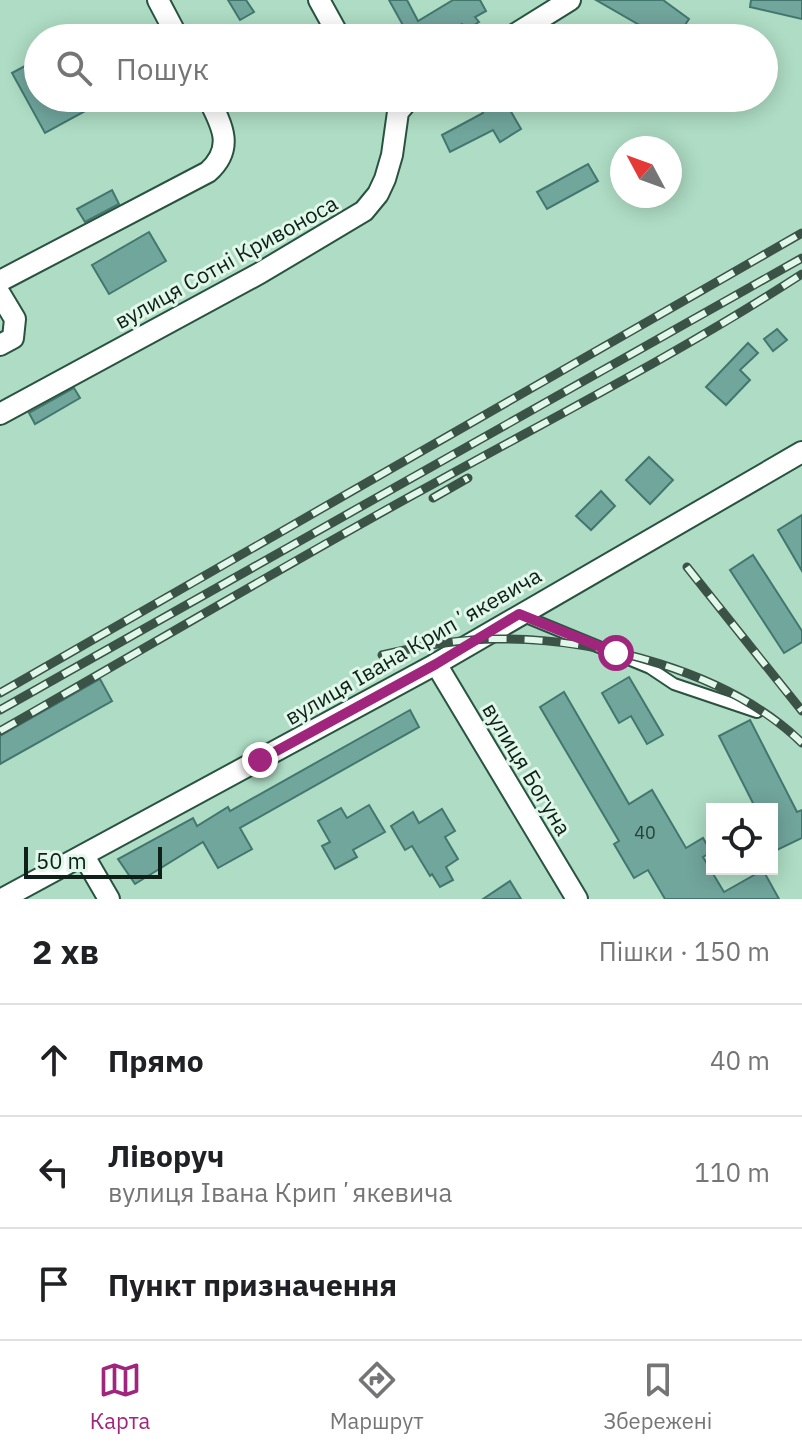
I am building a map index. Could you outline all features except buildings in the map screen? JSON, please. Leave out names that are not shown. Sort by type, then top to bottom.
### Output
[{"type":"street","points":[[158,0],[171,24]]},
{"type":"street","points":[[319,0],[332,24]]},
{"type":"street","points":[[531,24],[570,0]]},
{"type":"street","points":[[0,281],[208,172],[220,162],[225,140],[216,112]]},
{"type":"street","name":"вулиця Сотні Кривоноса","points":[[0,414],[260,273],[364,211],[378,194],[389,169],[397,112]]},
{"type":"street","points":[[0,294],[15,319],[13,338],[0,345]]},
{"type":"street","name":"вулиця Івана Крипʼякевича","points":[[2,899],[436,664],[802,452]]},
{"type":"street","name":"вулиця Богуна","points":[[436,664],[577,899]]},
{"type":"street","points":[[84,856],[109,899]]},
{"type":"lane","points":[[519,614],[650,668],[674,684],[757,712]]},
{"type":"railway","points":[[0,693],[802,233]]},
{"type":"railway","points":[[0,710],[802,258]]},
{"type":"railway","points":[[0,731],[324,545],[665,356],[802,274]]},
{"type":"railway","points":[[433,498],[468,478]]},
{"type":"railway","points":[[687,567],[802,711]]},
{"type":"railway","points":[[382,655],[439,644],[497,639],[536,640],[618,652],[699,678],[737,696],[772,718],[802,743]]},
{"type":"route","points":[[260,760],[436,664],[519,614],[616,653]]}]
